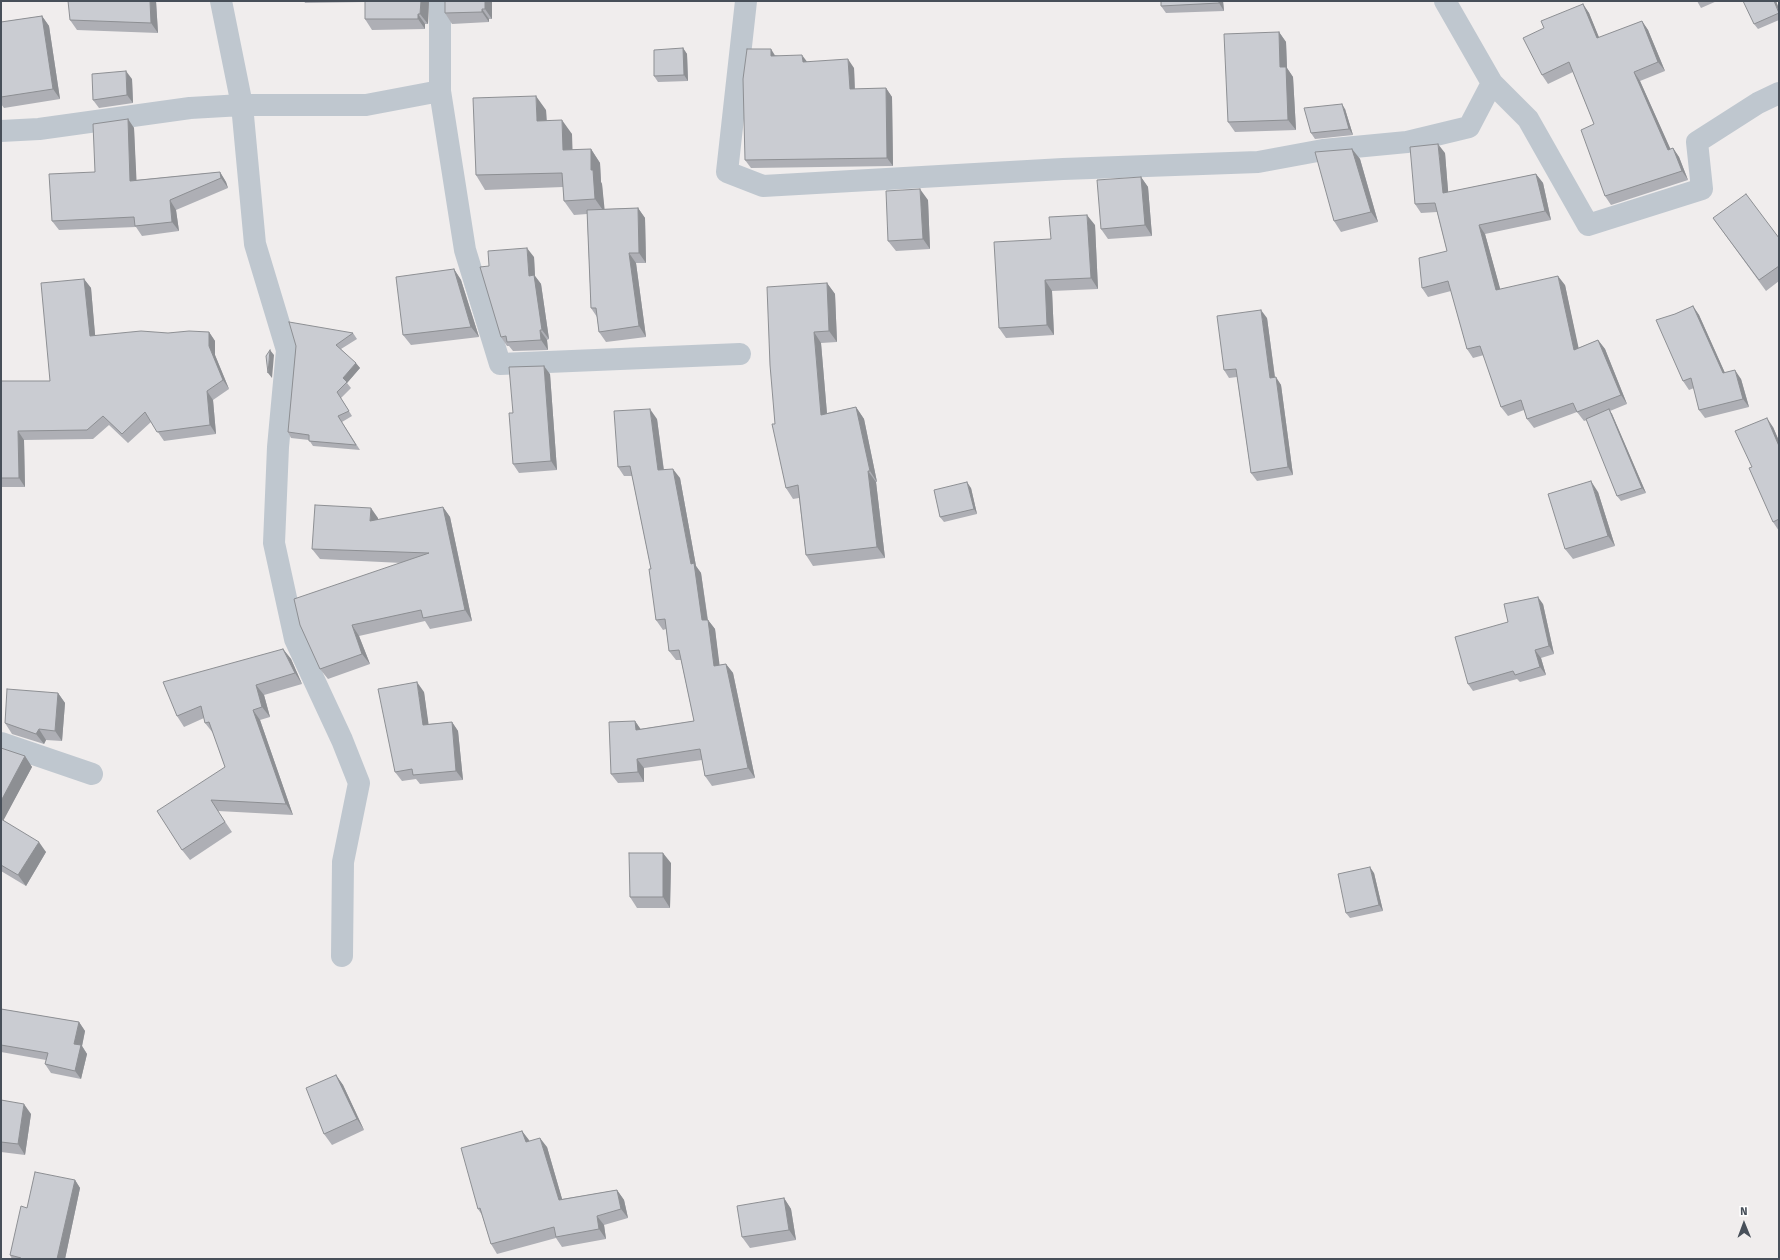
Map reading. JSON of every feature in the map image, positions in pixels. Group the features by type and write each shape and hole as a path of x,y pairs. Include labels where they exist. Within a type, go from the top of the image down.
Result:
{"street":[{"path":"221,1 242,104 255,244 287,350 278,447 274,543 295,639 342,740 359,783 343,862 342,956"},
{"path":"440,1 440,91 465,250 500,364 740,354"},
{"path":"746,1 727,172 763,186 1063,169 1258,162 1323,150 1407,142 1469,127 1492,83"},
{"path":"1444,1 1492,83 1528,119 1588,225 1702,189 1697,142 1758,103 1779,93"},
{"path":"1,131 39,129 190,108 242,104 366,105 440,91"},
{"path":"1,743 92,774"}],"building":[{"path":"68,1 150,1 151,23 70,20"},
{"path":"365,1 421,1 420,14 418,14 418,19 365,19"},
{"path":"445,1 485,1 485,9 482,9 482,12 445,13"},
{"path":"1161,1 1219,1 1219,3 1161,6"},
{"path":"1743,1 1774,1 1779,13 1754,24"},
{"path":"1583,4 1597,38 1642,21 1658,62 1634,72 1668,150 1673,148 1682,171 1605,196 1581,130 1594,124 1569,62 1542,75 1523,38 1544,28 1541,21"},
{"path":"42,16 53,89 1,97 1,22"},
{"path":"1279,32 1280,67 1286,67 1288,120 1228,122 1224,34"},
{"path":"683,48 684,75 654,76 654,50"},
{"path":"747,49 771,49 771,56 802,55 803,62 848,59 850,89 886,88 887,158 745,160 743,79"},
{"path":"126,71 127,95 93,100 92,74"},
{"path":"536,96 537,121 562,120 563,150 591,149 591,170 593,170 595,199 564,201 562,173 476,175 473,98"},
{"path":"1342,104 1349,129 1311,133 1304,108"},
{"path":"128,119 130,181 220,172 221,178 170,200 172,222 135,226 134,217 52,221 49,174 95,172 93,124"},
{"path":"1438,144 1443,193 1536,174 1545,211 1479,225 1496,290 1558,276 1574,350 1598,340 1621,395 1577,412 1573,403 1527,419 1521,400 1501,407 1480,346 1467,349 1448,281 1422,288 1419,258 1447,251 1435,203 1415,204 1410,147"},
{"path":"1352,149 1371,212 1334,221 1315,152"},
{"path":"1141,177 1145,225 1101,229 1097,180"},
{"path":"920,189 923,239 888,241 886,191"},
{"path":"1746,194 1779,238 1779,266 1759,280 1713,218"},
{"path":"638,208 639,253 629,253 639,326 599,332 596,308 591,308 587,210"},
{"path":"1087,215 1091,278 1045,280 1047,325 999,328 994,242 1051,239 1049,217"},
{"path":"527,248 529,276 534,275 542,330 540,330 541,340 507,342 506,336 501,337 480,267 489,266 488,251"},
{"path":"454,269 471,327 403,335 396,277"},
{"path":"84,279 90,336 141,331 168,333 189,331 209,332 209,346 223,380 207,391 210,425 157,432 145,412 122,434 103,416 87,430 18,431 19,478 1,478 1,381 50,381 41,283"},
{"path":"827,283 829,331 814,332 821,415 856,407 870,471 868,471 877,547 806,555 798,485 786,488 772,424 775,424 770,365 767,287"},
{"path":"1693,306 1723,373 1735,370 1743,399 1699,410 1691,378 1683,381 1656,320"},
{"path":"1261,310 1270,378 1276,377 1288,467 1251,473 1236,369 1224,370 1217,316"},
{"path":"289,322 353,333 336,345 356,363 343,378 347,382 337,392 349,411 338,416 356,445 309,441 309,435 288,432 296,346"},
{"path":"270,350 268,373 266,356"},
{"path":"544,366 551,461 513,464 509,413 513,413 509,367"},
{"path":"650,409 658,470 673,469 691,564 694,563 702,620 708,620 714,666 726,664 748,768 705,776 700,749 637,759 638,772 611,774 609,722 635,721 636,730 694,721 679,650 669,651 665,619 656,620 649,569 651,569 630,466 618,467 614,411"},
{"path":"1609,409 1642,488 1617,496 1586,419"},
{"path":"1767,418 1779,446 1779,519 1773,522 1749,468 1752,467 1735,431"},
{"path":"1591,481 1608,536 1565,549 1548,494"},
{"path":"967,482 974,509 940,517 934,490"},
{"path":"315,505 371,508 370,521 443,507 465,610 423,618 421,610 352,625 362,654 320,669 300,625 294,599 429,553 312,549"},
{"path":"1538,597 1549,646 1535,650 1540,667 1515,675 1513,671 1468,684 1455,637 1508,622 1504,604"},
{"path":"283,649 295,673 256,685 262,707 253,710 286,804 211,800 225,822 182,850 157,811 225,767 209,722 205,723 201,706 177,716 163,682"},
{"path":"417,682 423,725 452,722 456,771 413,775 412,769 395,772 378,689"},
{"path":"7,689 58,693 55,731 39,729 36,734 5,723"},
{"path":"1,748 25,756 1,801"},
{"path":"1,819 39,842 18,875 1,865"},
{"path":"629,853 663,853 663,897 630,897"},
{"path":"1370,867 1379,905 1346,913 1338,874"},
{"path":"1,1009 79,1022 74,1044 81,1045 75,1071 45,1064 48,1053 1,1045"},
{"path":"336,1075 357,1119 324,1134 306,1088"},
{"path":"1,1100 24,1104 18,1144 1,1142"},
{"path":"522,1131 526,1142 540,1138 559,1200 617,1190 621,1209 597,1216 599,1229 556,1237 554,1227 491,1244 480,1208 478,1209 461,1148"},
{"path":"35,1172 75,1180 57,1259 20,1259 21,1258 10,1255 21,1206 27,1208"},
{"path":"784,1198 789,1230 742,1237 737,1206"}]}
